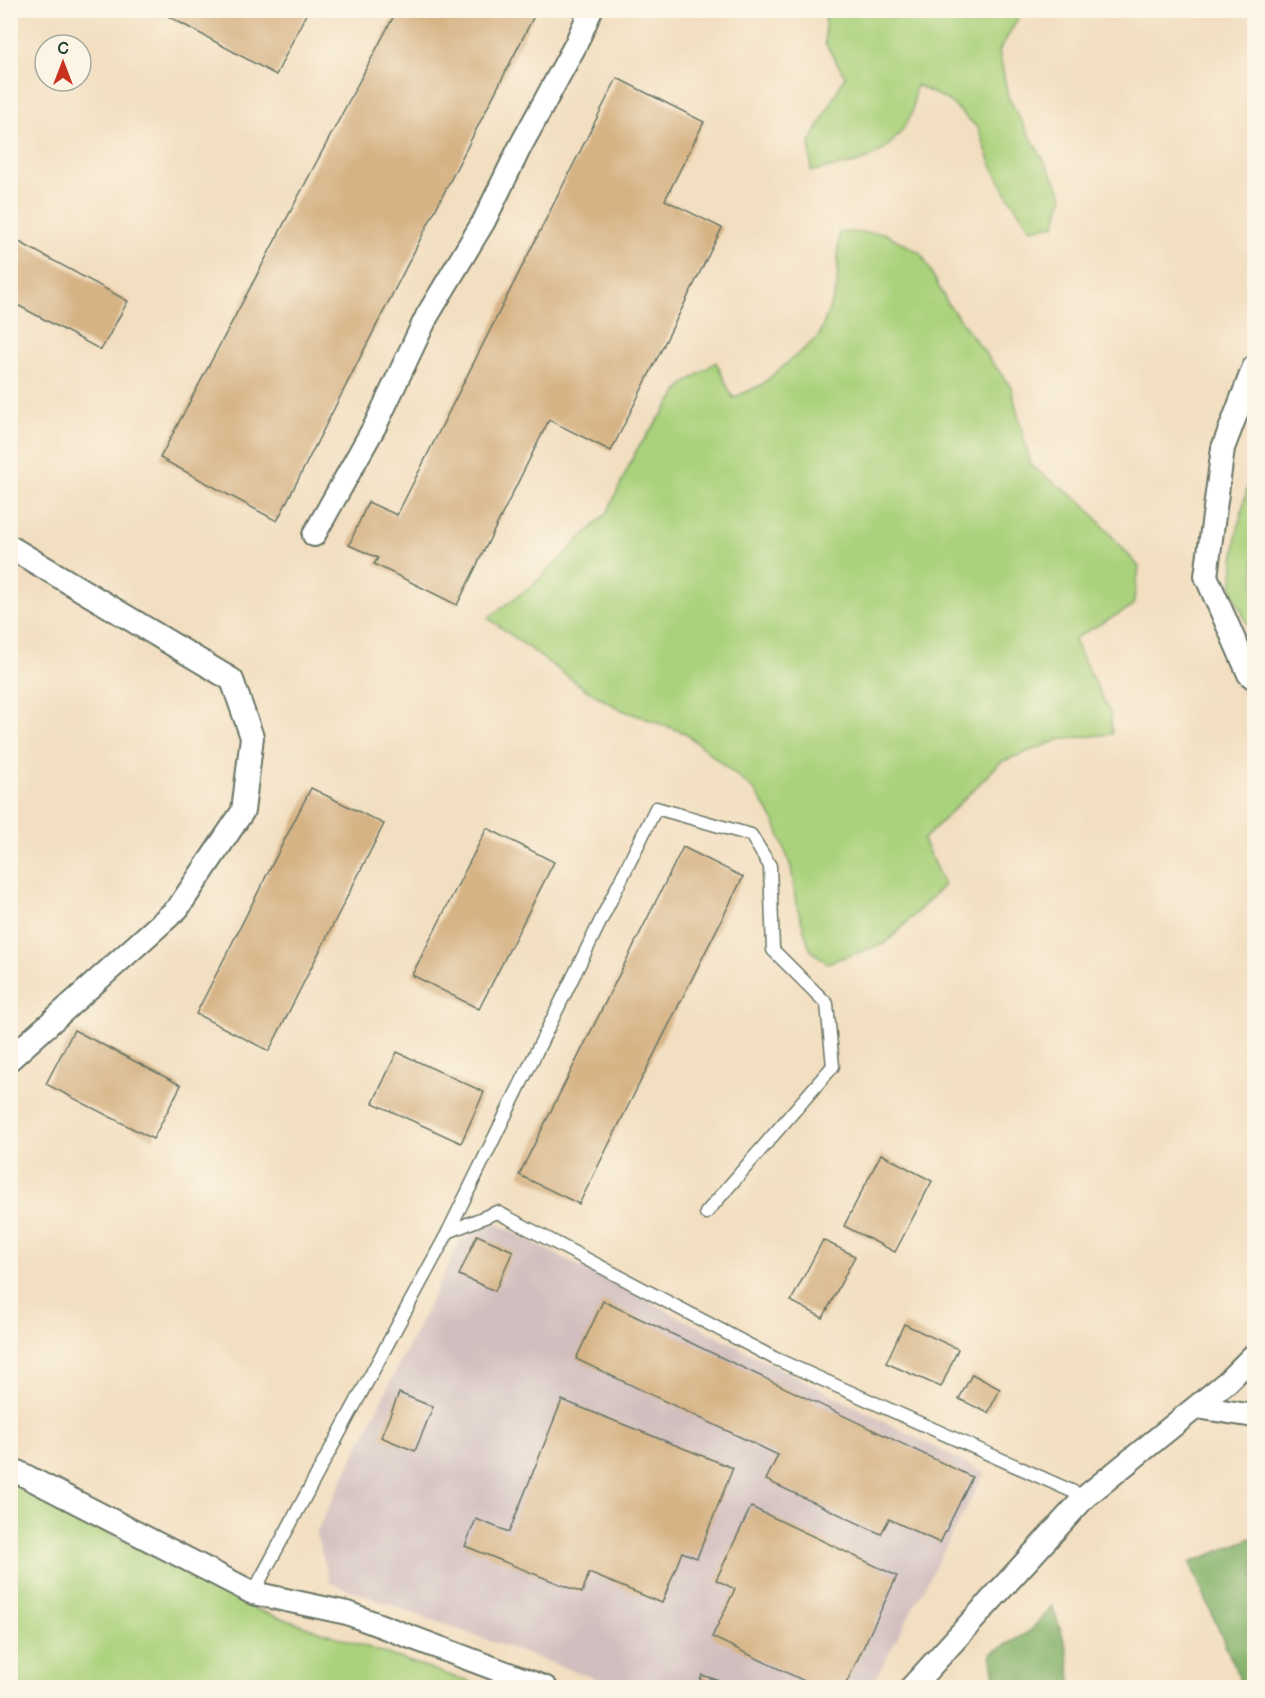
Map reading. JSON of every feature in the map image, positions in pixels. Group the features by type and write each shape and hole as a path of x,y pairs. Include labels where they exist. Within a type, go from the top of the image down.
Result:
{"street":[{"path":"314,535 376,424 428,316 484,221 591,10"},
{"path":"1254,367 1223,448 1206,576 1249,674 1254,678"},
{"path":"10,547 232,680 252,737 243,811 178,908 10,1059"},
{"path":"911,1688 1085,1497 1227,1382 1254,1355"},
{"path":"1197,1407 1254,1416"},
{"path":"10,1468 253,1593 347,1613 546,1688"}],"lane":[{"path":"253,1593 448,1232 656,808 752,835 770,866 773,950 827,1004 833,1066 706,1213"},
{"path":"448,1232 497,1212 774,1358 1085,1497"}],"shaded area":[{"path":"495,1223 985,1473 871,1687 618,1687 330,1583 316,1533 461,1239"}],"green space":[{"path":"825,11 1017,11 1019,17 999,51 1008,97 1063,195 1055,225 1031,229 1008,196 993,168 978,128 949,101 916,85 912,113 901,132 891,143 869,158 842,166 811,171 810,143 845,76 825,43"},
{"path":"839,232 884,233 921,253 948,304 1011,387 1031,466 1083,503 1139,567 1133,606 1073,639 1110,713 1112,734 1061,739 1001,762 923,840 944,885 886,943 827,963 810,949 796,903 791,867 774,820 755,791 685,733 622,710 585,689 488,618 534,584 607,513 636,451 683,385 716,362 733,398 761,385 819,336 837,288"},
{"path":"1254,458 1254,638 1232,591 1236,537"},
{"path":"11,1482 252,1608 484,1687 11,1687"},
{"path":"1254,1537 1254,1687 1238,1687 1239,1677 1190,1563"},
{"path":"1052,1606 1067,1649 1072,1687 997,1687 991,1654 1030,1631"}],"building":[{"path":"157,10 308,10 276,75"},
{"path":"397,10 537,10 277,521 160,458"},
{"path":"617,78 704,122 665,200 722,228 611,451 549,420 457,605 374,564 378,558 349,545 368,502 397,515"},
{"path":"10,237 128,301 101,350 10,301"},
{"path":"311,788 384,824 269,1051 196,1014"},
{"path":"487,828 554,862 479,1009 412,975"},
{"path":"683,847 743,877 579,1204 519,1175"},
{"path":"74,1030 181,1085 153,1139 46,1084"},
{"path":"397,1052 484,1092 461,1143 373,1103"},
{"path":"881,1154 932,1181 895,1252 844,1226"},
{"path":"477,1235 513,1251 495,1291 459,1275"},
{"path":"823,1240 855,1256 823,1318 791,1301"},
{"path":"603,1301 972,1477 940,1543 889,1519 881,1534 766,1480 778,1455 576,1359"},
{"path":"904,1324 958,1349 941,1387 886,1363"},
{"path":"972,1374 1000,1389 988,1413 959,1399"},
{"path":"399,1393 433,1407 415,1451 381,1437"},
{"path":"562,1400 733,1468 697,1558 682,1552 662,1603 589,1573 582,1593 465,1546 476,1519 509,1532"},
{"path":"751,1507 897,1576 844,1688 819,1688 712,1637 735,1589 716,1580"},
{"path":"702,1675 738,1687 738,1688 697,1688"}]}
